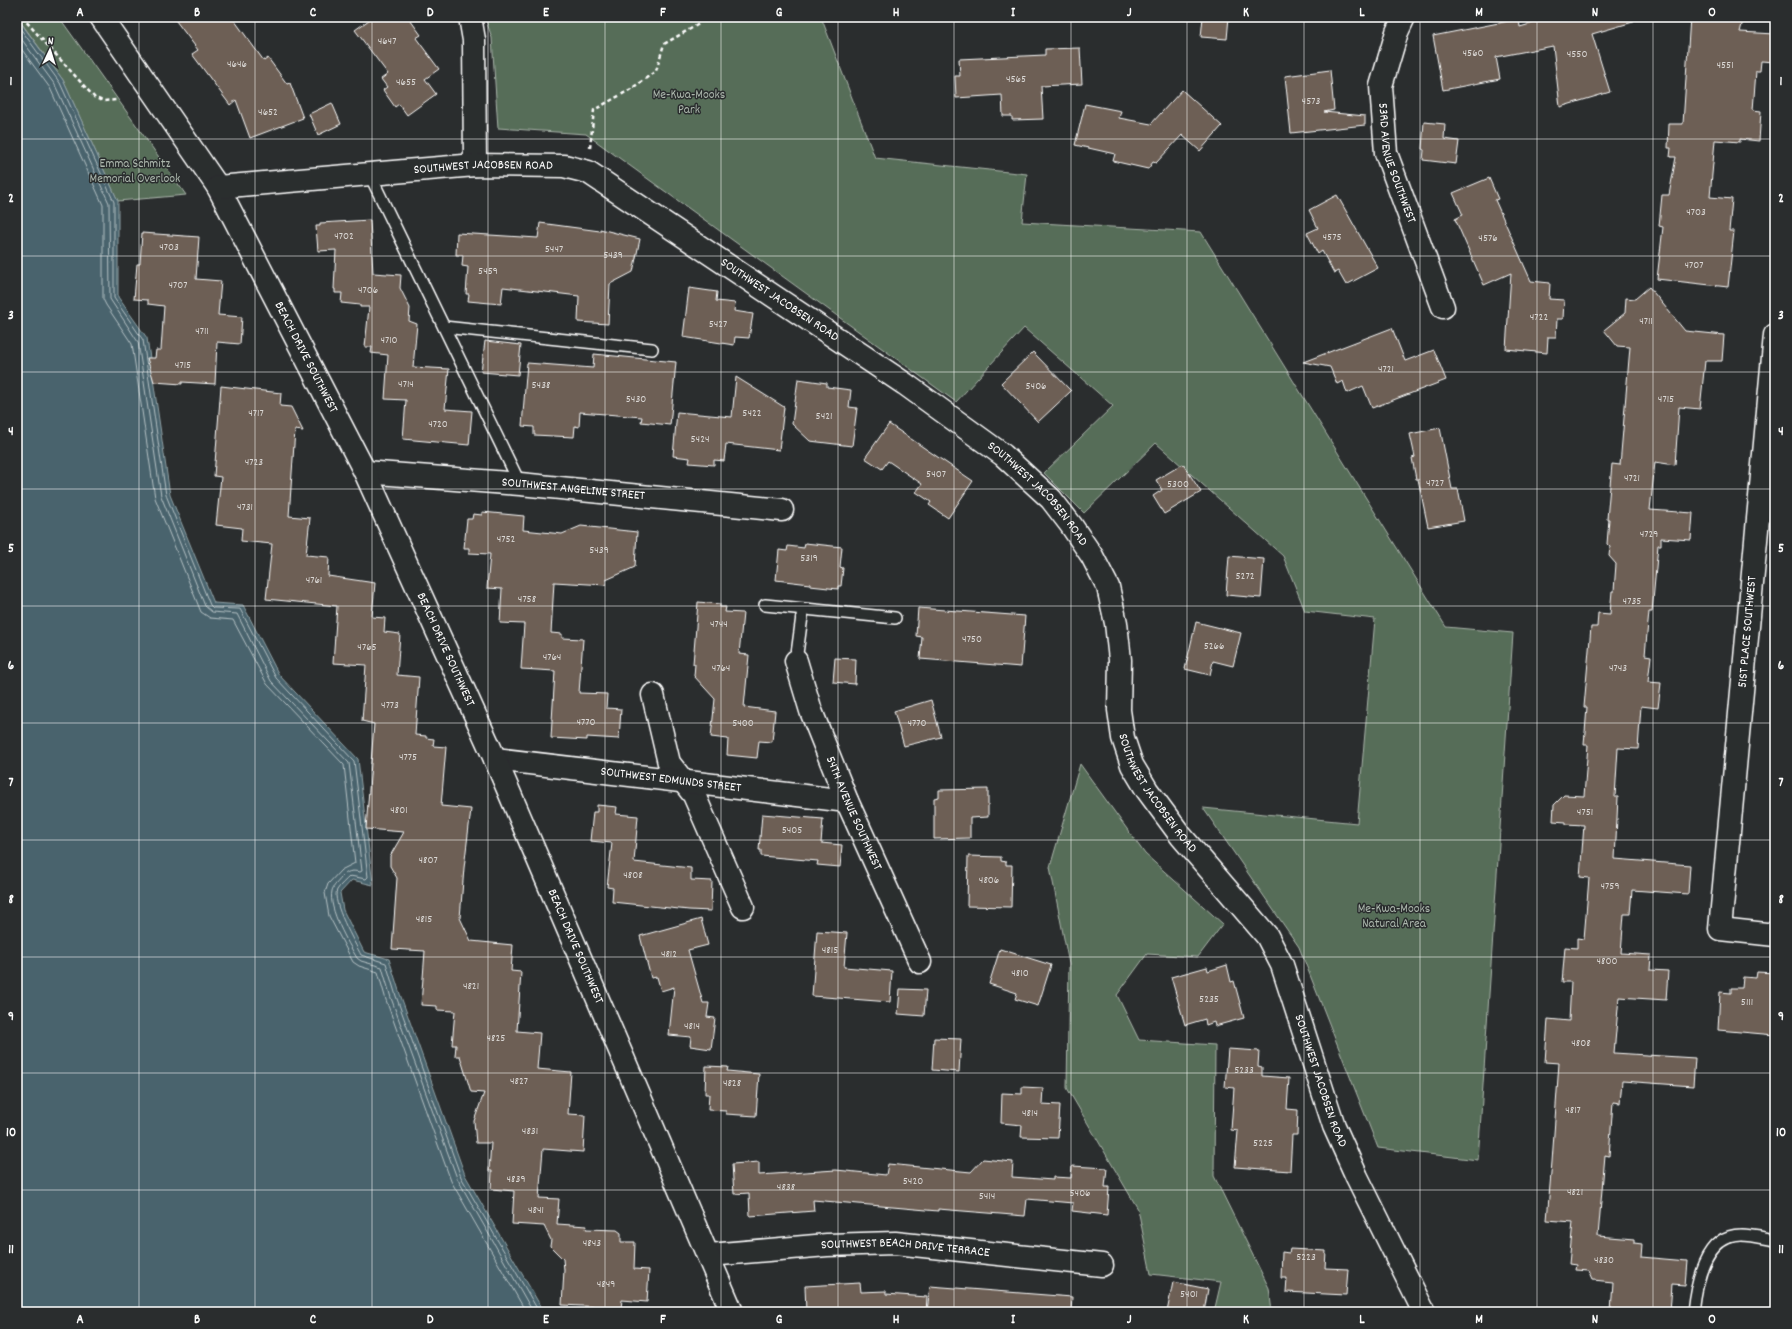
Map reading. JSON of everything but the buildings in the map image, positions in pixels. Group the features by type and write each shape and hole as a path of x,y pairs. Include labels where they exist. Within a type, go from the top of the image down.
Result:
{"street":[{"name":"BEACH DRIVE SOUTHWEST","path":"101,17 218,187 365,472 495,759 709,1255 732,1312"},
{"path":"470,17 474,40 476,165"},
{"name":"53RD AVENUE SOUTHWEST","path":"1404,17 1397,32 1381,86 1386,153 1443,307"},
{"name":"SOUTHWEST JACOBSEN ROAD","path":"218,187 476,165 557,166 588,172 905,384 1003,456 1051,499 1092,556 1108,587 1116,623 1120,660 1119,710 1123,738 1132,765 1147,790 1181,836 1228,889 1270,942 1282,965 1334,1126 1357,1177 1424,1312"},
{"name":"51ST PLACE SOUTHWEST","path":"1775,334 1720,929 1775,935"},
{"name":"SOUTHWEST ANGELINE STREET","path":"365,472 520,484 782,510"},
{"name":"54TH AVENUE SOUTHWEST","path":"796,661 811,711 847,801 920,962"},
{"path":"653,695 669,763 694,795 743,907"},
{"name":"SOUTHWEST EDMUNDS STREET","path":"495,759 683,780 847,801"},
{"name":"SOUTHWEST BEACH DRIVE TERRACE","path":"709,1255 827,1245 894,1243 1102,1264"}],"lane":[{"path":"370,175 520,484"},
{"path":"444,327 652,349"},
{"path":"765,606 895,618"},
{"path":"796,661 803,609"},
{"path":"1693,1312 1695,1294 1702,1269 1712,1249 1725,1238 1740,1235 1775,1240"}],"path":[{"path":"22,17 95,98 103,101 118,100"},
{"path":"588,172 594,110 631,89 656,71 664,44 699,24 696,17"}],"green space":[{"name":"Emma Schmitz Memorial Overlook","path":"17,17 59,17 186,195 118,201 63,80"},
{"name":"Me-Kwa-Mooks Natural Area","path":"485,17 821,17 875,158 1027,174 1022,222 1201,232 1446,627 1513,633 1478,1160 1378,1148 1299,947 1203,808 1357,823 1375,619 1305,611 1283,556 1156,443 1084,513 1044,473 1113,406 1024,328 956,402 586,134 498,128 492,38"},
{"path":"1080,764 1145,854 1223,924 1198,957 1147,954 1117,995 1139,1040 1215,1045 1214,1176 1269,1288 1272,1312 1214,1312 1221,1282 1151,1274 1138,1209 1067,1088 1069,964 1050,867"}],"water":[{"path":"17,18 63,80 118,201 118,297 147,338 170,495 214,603 243,605 279,675 358,759 373,885 352,880 340,893 343,910 364,952 389,959 400,994 465,1175 544,1312 17,1312"}],"park label":[{"name":"Me-Kwa-Mooks Park","path":"689,102"}]}
